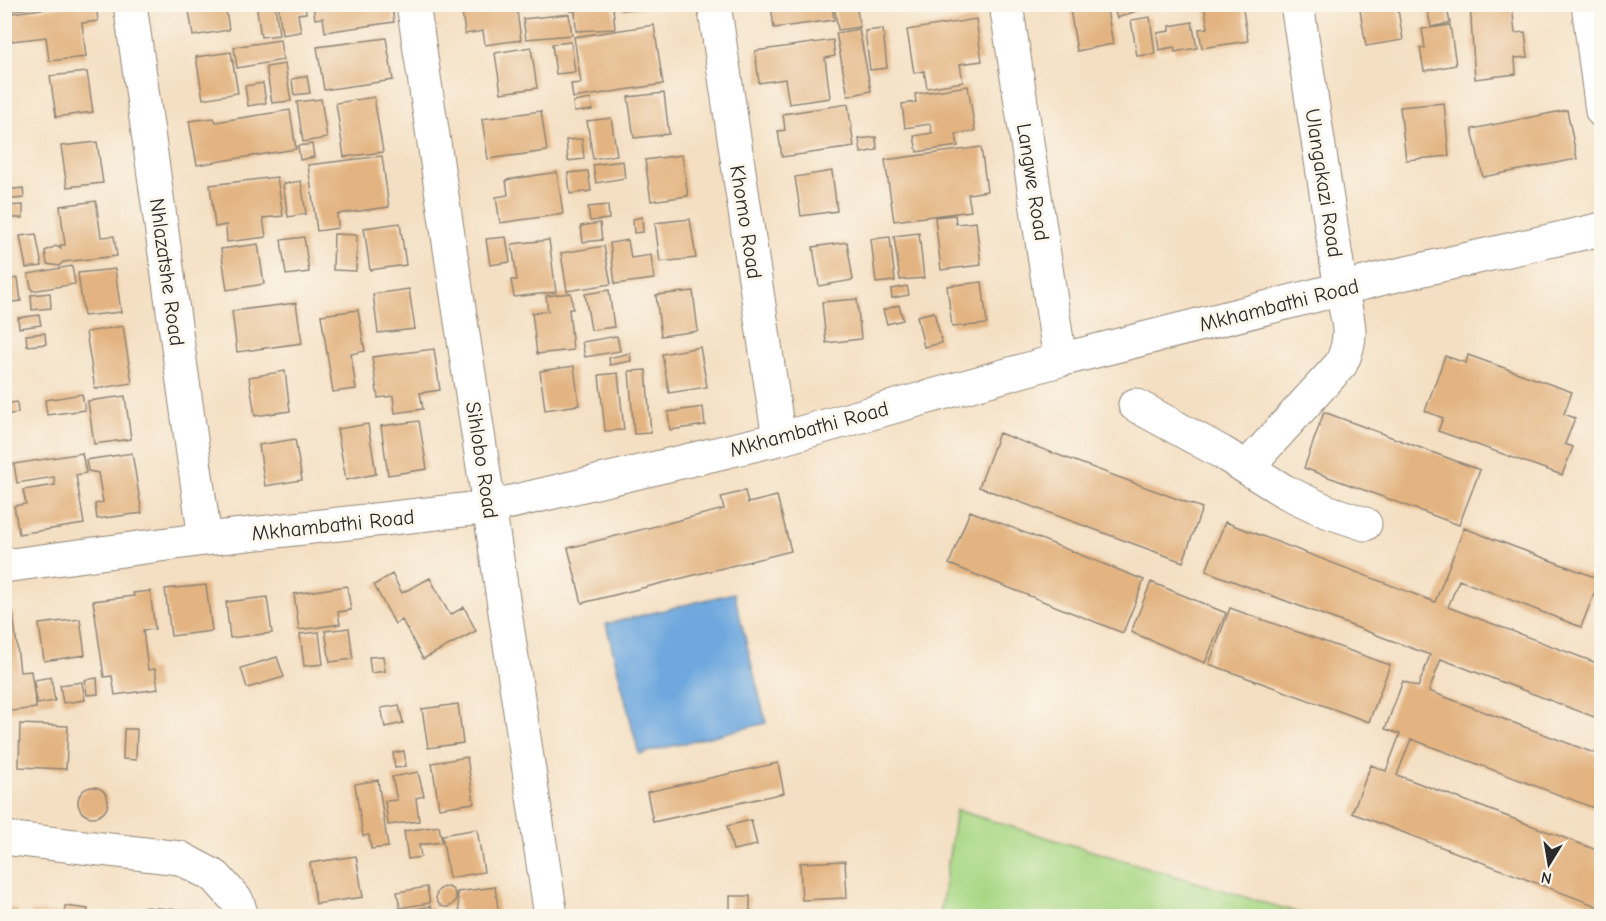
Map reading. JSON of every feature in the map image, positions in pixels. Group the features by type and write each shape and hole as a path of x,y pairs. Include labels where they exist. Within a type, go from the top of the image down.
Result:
{"street":[{"name":"Nhlazatshe Road","path":"130,4 205,539"},
{"name":"Sihlobo Road","path":"413,4 551,916"},
{"name":"Khomo Road","path":"714,4 779,439"},
{"name":"Langwe Road","path":"1006,4 1060,360"},
{"name":"Ulangakazi Road","path":"1247,467 1341,364 1349,346 1350,331 1341,290 1297,4"},
{"path":"1588,4 1602,111"},
{"name":"Mkhambathi Road","path":"4,567 205,539 489,507 779,439 1060,360 1341,290 1602,229"},
{"path":"1135,405 1303,501 1365,524"},
{"path":"4,838 180,858 216,877 237,901 242,916"}],"green space":[{"path":"956,810 1309,916 940,916"}],"water":[{"path":"734,593 766,723 639,754 606,624"}],"building":[{"path":"4,4 28,4 29,8 4,11"},
{"path":"96,4 98,21 82,23 86,57 49,61 46,37 4,42 4,14"},
{"path":"188,4 225,4 229,30 193,36"},
{"path":"256,4 275,4 279,35 261,37"},
{"path":"278,4 305,4 306,13 298,14 301,32 282,35"},
{"path":"313,4 378,4 378,9 392,7 394,22 325,32 323,18 315,19"},
{"path":"461,4 516,4 521,40 485,45 483,31 465,34"},
{"path":"570,4 613,7 615,29 576,31 575,11 570,11"},
{"path":"622,4 659,4 659,6 622,10"},
{"path":"771,4 832,4 834,20 774,28"},
{"path":"834,4 856,4 860,27 838,30"},
{"path":"906,4 935,4 935,6 907,10"},
{"path":"1106,4 1113,44 1077,51 1070,9"},
{"path":"1112,4 1134,4 1136,11 1117,18"},
{"path":"1204,4 1242,4 1248,41 1202,48 1199,29 1208,28"},
{"path":"1359,4 1397,4 1403,40 1366,46"},
{"path":"1426,4 1446,4 1450,23 1431,27"},
{"path":"1470,5 1512,5 1515,33 1525,32 1528,57 1515,58 1516,74 1475,79"},
{"path":"569,14 572,35 526,39 523,19"},
{"path":"1150,17 1155,54 1137,56 1131,20"},
{"path":"976,19 982,61 960,64 963,82 927,88 924,71 914,73 907,30"},
{"path":"1192,22 1197,48 1175,52 1174,47 1159,50 1157,33 1170,31 1170,26"},
{"path":"654,25 663,84 573,98 571,84 581,83 574,37"},
{"path":"1450,25 1456,65 1424,71 1420,48 1425,48 1422,29"},
{"path":"859,29 871,91 848,96 836,33"},
{"path":"883,29 887,68 870,70 865,31"},
{"path":"386,38 393,80 324,90 317,47"},
{"path":"280,40 283,60 237,68 234,47"},
{"path":"833,40 835,56 825,58 830,98 789,104 785,79 759,83 755,51"},
{"path":"571,42 575,72 556,74 552,44"},
{"path":"531,47 537,88 501,93 495,53"},
{"path":"231,52 238,93 203,99 196,57"},
{"path":"285,64 291,101 272,103 266,67"},
{"path":"87,72 93,112 56,117 50,76"},
{"path":"307,76 310,93 294,95 292,79"},
{"path":"263,83 266,103 248,106 245,86"},
{"path":"968,86 975,131 956,134 958,146 917,152 914,136 932,133 930,124 905,128 902,104 916,102 915,94"},
{"path":"664,93 669,134 634,138 628,97"},
{"path":"374,97 383,152 344,157 336,103"},
{"path":"321,99 327,138 303,142 297,102"},
{"path":"591,99 592,110 574,112 573,102"},
{"path":"1444,103 1449,156 1406,160 1400,107"},
{"path":"848,104 854,147 782,157 778,131 785,130 783,114"},
{"path":"290,110 296,149 197,165 189,121 214,118 216,122"},
{"path":"1567,110 1577,159 1483,177 1472,129"},
{"path":"541,111 547,151 488,159 482,119"},
{"path":"611,118 617,155 593,159 587,121"},
{"path":"876,137 877,150 861,153 859,139"},
{"path":"582,139 584,159 568,161 566,140"},
{"path":"97,142 103,183 67,187 61,146"},
{"path":"312,144 314,157 300,160 298,146"},
{"path":"981,147 987,191 968,194 971,211 894,221 885,160"},
{"path":"682,155 688,196 651,201 645,160"},
{"path":"382,156 389,207 337,214 338,228 317,231 308,165"},
{"path":"623,161 625,178 596,183 593,165"},
{"path":"588,171 591,191 570,194 568,173"},
{"path":"832,171 837,211 801,216 795,177"},
{"path":"557,172 563,214 500,223 496,197 508,195 506,180"},
{"path":"277,177 283,216 263,218 266,237 227,242 226,225 215,227 210,185"},
{"path":"301,181 306,214 288,217 283,184"},
{"path":"23,188 24,198 4,200 4,190"},
{"path":"96,201 101,237 114,236 117,256 63,262 59,266 47,264 45,251 56,246 61,249 60,245 65,245 60,206"},
{"path":"23,205 23,218 6,218 5,206"},
{"path":"608,205 609,219 590,221 588,207"},
{"path":"955,215 956,224 976,222 981,265 941,270 935,217"},
{"path":"642,217 643,232 634,233 633,219"},
{"path":"690,219 696,258 660,262 655,223"},
{"path":"400,223 406,265 370,270 364,228"},
{"path":"600,223 602,240 583,242 581,226"},
{"path":"919,233 924,278 900,280 894,236"},
{"path":"36,234 42,266 26,268 20,236"},
{"path":"334,234 357,235 356,271 333,270"},
{"path":"304,237 309,272 286,275 281,240"},
{"path":"506,237 510,262 490,265 486,239"},
{"path":"890,237 895,281 876,283 871,239"},
{"path":"549,240 556,292 514,297 511,280 517,280 512,244"},
{"path":"628,240 631,258 651,255 654,279 615,284 610,243"},
{"path":"847,242 853,280 819,286 813,247"},
{"path":"258,244 264,284 227,290 221,249"},
{"path":"604,246 611,284 567,291 561,253"},
{"path":"72,266 75,284 32,291 28,274"},
{"path":"115,269 121,312 84,316 78,273"},
{"path":"18,278 21,301 4,303 4,280"},
{"path":"982,282 987,324 952,327 947,286"},
{"path":"907,286 909,295 892,298 891,289"},
{"path":"409,289 415,329 378,333 373,294"},
{"path":"609,290 614,327 591,330 585,294"},
{"path":"693,291 698,331 661,336 656,295"},
{"path":"50,293 51,308 32,310 31,295"},
{"path":"571,293 573,309 569,309 573,350 537,354 532,313 548,311 546,296"},
{"path":"857,299 861,339 826,343 822,302"},
{"path":"296,303 302,343 237,352 232,311"},
{"path":"899,305 903,320 887,324 883,310"},
{"path":"358,310 365,351 351,354 356,389 333,392 321,315"},
{"path":"934,312 942,343 924,347 917,316"},
{"path":"39,315 41,325 19,328 18,318"},
{"path":"123,326 132,383 95,389 86,332"},
{"path":"45,333 46,344 27,346 26,335"},
{"path":"617,336 620,351 585,357 582,342"},
{"path":"700,347 707,387 669,393 662,354"},
{"path":"434,349 440,390 420,393 423,409 395,413 393,396 378,398 372,357"},
{"path":"630,353 631,361 610,365 609,358"},
{"path":"1468,355 1572,392 1564,414 1575,418 1565,444 1573,447 1562,475 1438,431 1443,418 1425,411 1445,356 1466,363"},
{"path":"574,366 579,405 545,410 540,371"},
{"path":"646,370 651,433 634,434 629,371"},
{"path":"285,371 290,411 255,416 249,377"},
{"path":"618,373 624,430 605,431 599,375"},
{"path":"82,394 85,410 47,415 45,400"},
{"path":"125,396 131,439 94,444 88,401"},
{"path":"17,402 18,413 4,415 4,404"},
{"path":"703,407 705,425 670,430 668,412"},
{"path":"1324,412 1480,470 1459,525 1304,468"},
{"path":"419,421 427,469 388,475 381,426"},
{"path":"368,424 376,474 346,480 337,429"},
{"path":"999,433 1202,508 1183,562 979,487"},
{"path":"295,439 302,480 265,486 259,445"},
{"path":"82,453 86,473 76,475 84,524 19,534 14,506 26,504 23,490 55,485 54,477 17,483 14,464"},
{"path":"132,453 142,513 97,519 95,504 103,502 98,473 88,471 86,460"},
{"path":"745,491 748,503 777,496 791,551 582,603 568,548 724,509 721,497"},
{"path":"970,511 1144,580 1123,633 949,564"},
{"path":"1225,522 1435,602 1464,528 1600,579 1581,627 1459,580 1448,607 1602,665 1602,720 1441,659 1429,691 1602,756 1602,811 1411,739 1397,775 1602,852 1602,908 1352,813 1371,765 1386,771 1400,734 1385,729 1403,681 1418,687 1430,655 1206,571"},
{"path":"392,574 402,593 430,578 450,615 464,607 476,631 423,659 402,620 395,624 374,585"},
{"path":"1151,582 1226,613 1205,663 1131,632"},
{"path":"206,585 212,631 171,636 165,589"},
{"path":"347,586 351,610 338,612 340,624 299,630 294,594"},
{"path":"150,591 155,629 143,630 148,670 155,669 158,689 115,695 112,676 104,677 93,601 134,596 133,593"},
{"path":"267,597 272,633 230,638 226,602"},
{"path":"1230,608 1390,665 1369,722 1209,664"},
{"path":"13,612 20,672 31,671 36,708 4,712 4,613"},
{"path":"80,619 85,655 44,661 39,624"},
{"path":"349,628 353,659 330,662 325,631"},
{"path":"319,632 323,664 304,666 300,634"},
{"path":"383,656 385,671 371,673 369,657"},
{"path":"277,657 284,677 247,688 241,668"},
{"path":"51,677 55,701 37,704 34,680"},
{"path":"97,678 98,694 87,695 85,680"},
{"path":"82,682 85,700 63,703 60,685"},
{"path":"458,704 463,743 428,748 422,709"},
{"path":"399,705 403,723 385,727 381,708"},
{"path":"20,724 68,726 66,769 19,767"},
{"path":"124,729 137,729 136,760 123,759"},
{"path":"404,751 406,766 395,768 393,753"},
{"path":"467,757 474,803 439,808 432,763"},
{"path":"778,763 784,793 653,822 647,792"},
{"path":"418,772 424,796 416,798 419,821 388,825 385,801 397,800 392,777"},
{"path":"378,780 388,847 371,849 369,835 363,836 355,784"},
{"path":"93,787 104,791 108,802 104,813 93,817 82,813 78,802 82,791"},
{"path":"751,820 757,845 733,850 727,826"},
{"path":"439,826 442,842 419,845 421,857 408,859 404,831"},
{"path":"477,829 484,872 449,878 442,835"},
{"path":"356,856 363,897 316,904 310,863"},
{"path":"845,861 847,898 802,900 800,863"},
{"path":"427,887 430,903 400,908 397,892"},
{"path":"446,887 453,890 456,897 453,904 446,907 439,904 436,897 439,890"},
{"path":"495,887 499,916 460,916 457,892"},
{"path":"730,896 750,896 750,916 730,916"},
{"path":"65,906 88,909 87,916 30,916 31,911 64,913"},
{"path":"431,906 433,916 407,916 406,911"},
{"path":"4,907 18,909 17,916 4,916"},
{"path":"143,907 194,911 193,916 142,916"}]}
